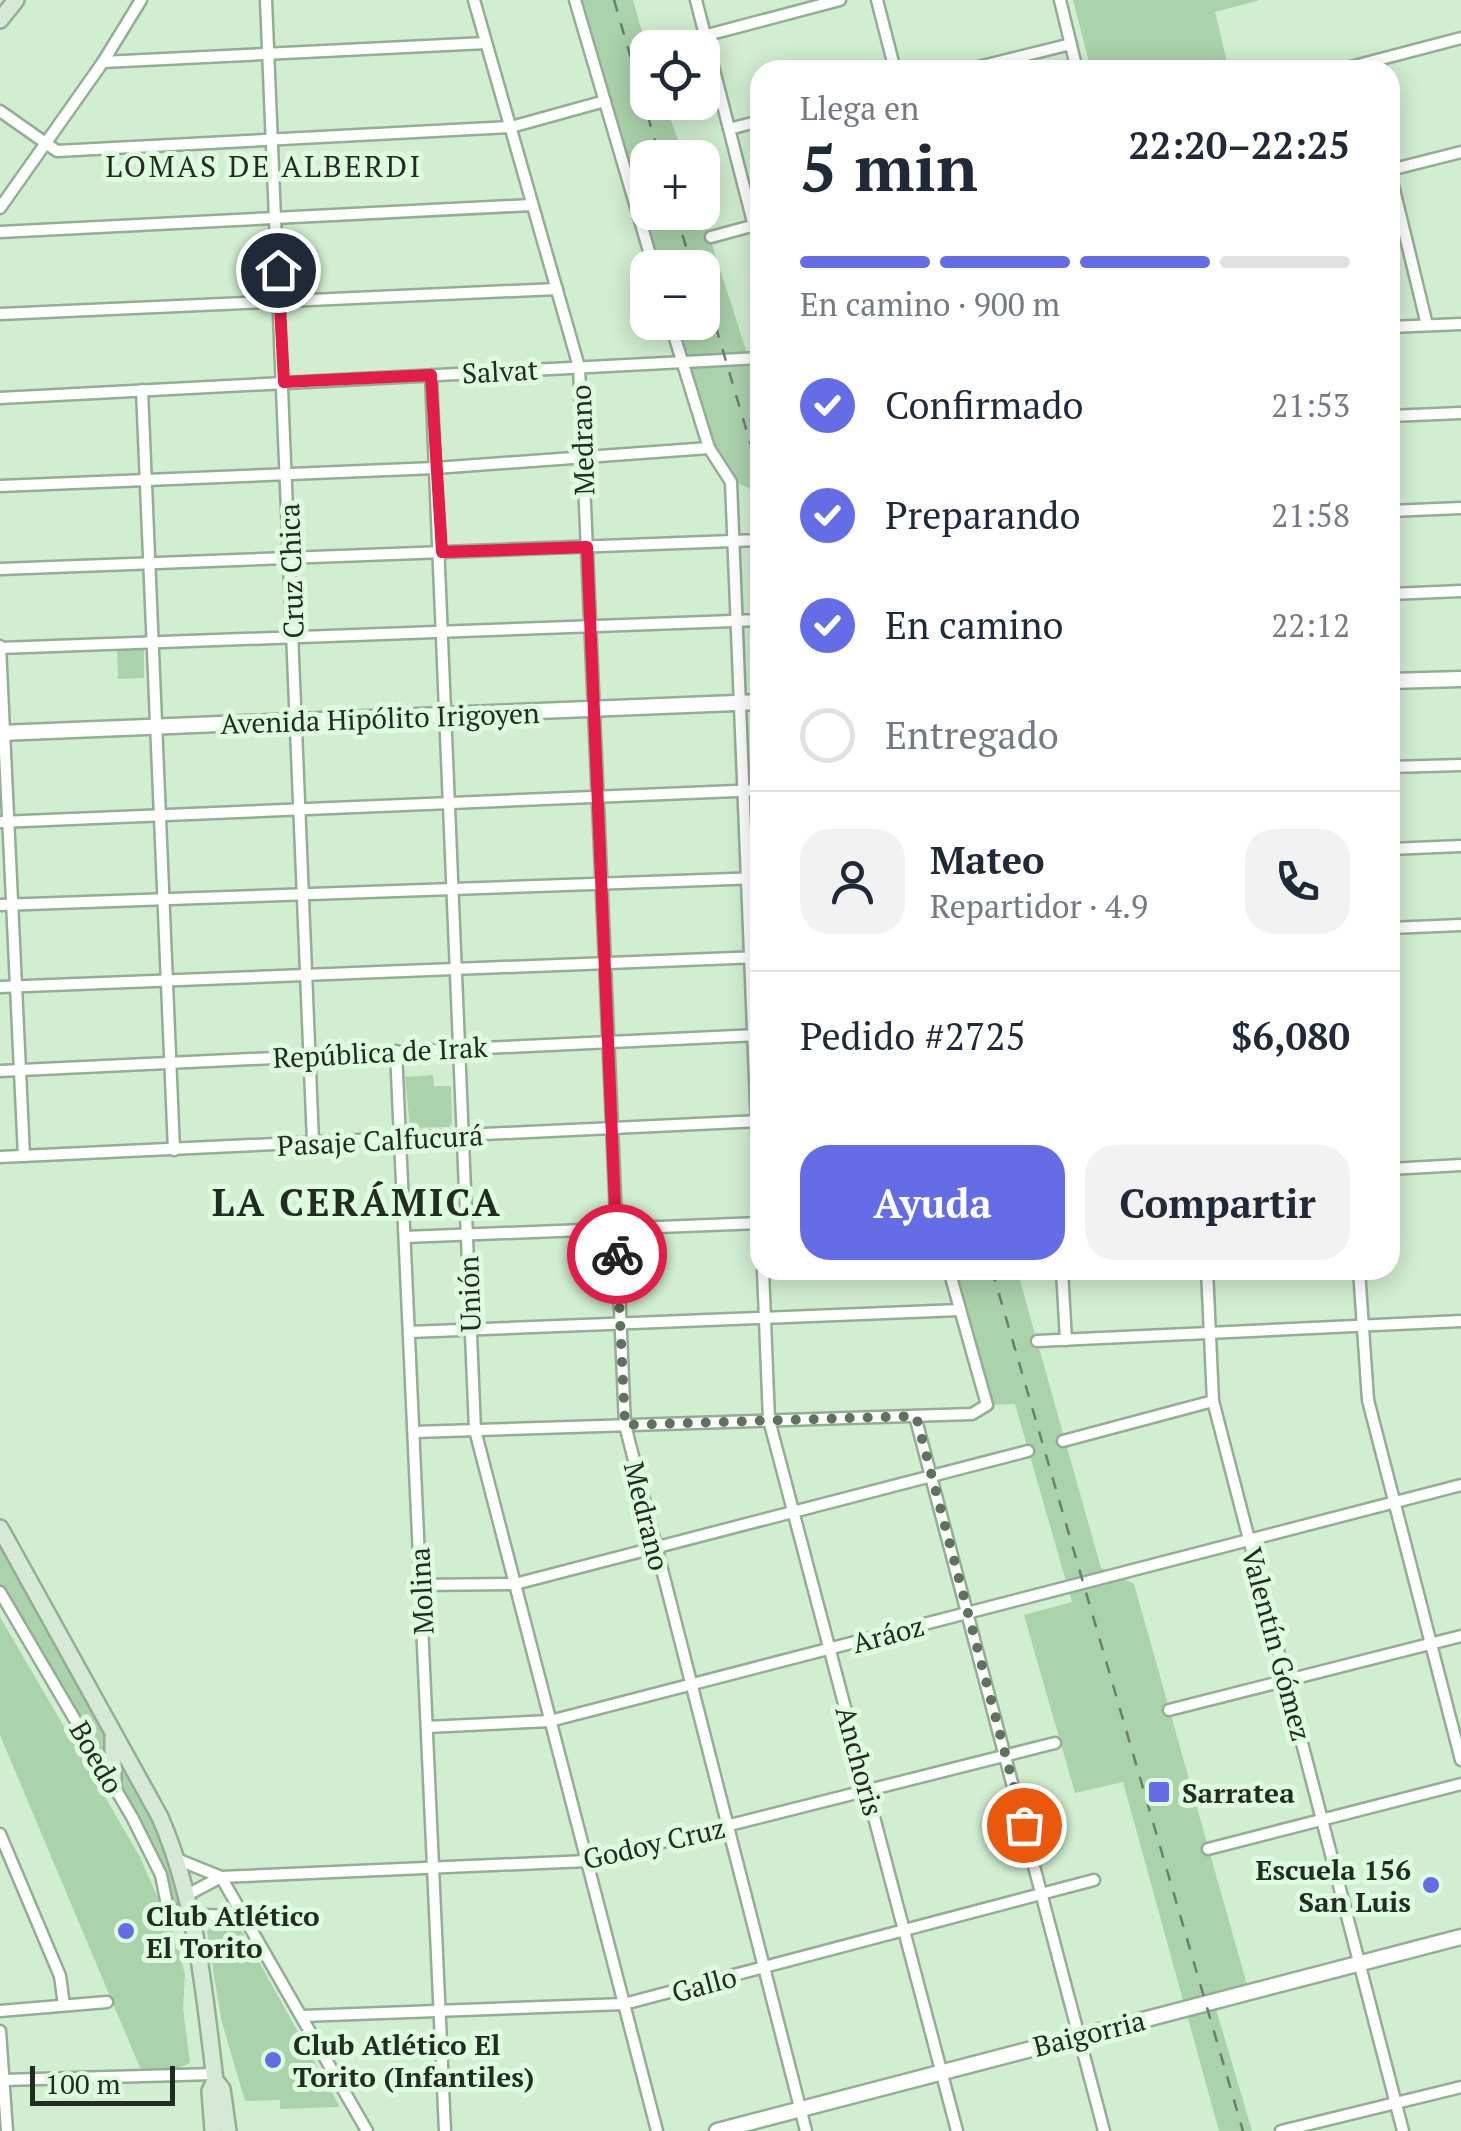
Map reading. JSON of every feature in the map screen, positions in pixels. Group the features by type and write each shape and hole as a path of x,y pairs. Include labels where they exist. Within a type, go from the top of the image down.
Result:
{"main road":[{"path":"0,20 16,0"},
{"path":"0,1528 179,1860 192,1914 214,2077 210,2091 213,2131"},
{"path":"111,1728 113,1785"},
{"path":"214,2077 222,2089 228,2131"}],"street":[{"path":"0,208 42,143 103,62 141,0"},
{"name":"Cruz Chica","path":"266,0 313,1142"},
{"name":"Medrano","path":"474,0 579,368 625,1425 806,2131"},
{"path":"575,0 649,250"},
{"path":"696,0 704,30"},
{"path":"720,30 840,0"},
{"path":"877,0 892,60"},
{"path":"1060,0 1075,60"},
{"path":"1387,60 1461,38"},
{"path":"103,62 486,43"},
{"path":"1006,60 1071,44"},
{"path":"720,93 750,201"},
{"path":"0,111 57,151 511,127 604,101"},
{"path":"729,129 750,124"},
{"path":"1400,169 1461,152"},
{"path":"0,232 532,205"},
{"path":"1400,212 1428,325"},
{"path":"711,237 750,227"},
{"path":"0,314 557,289"},
{"path":"1400,326 1461,324"},
{"path":"675,340 709,448 731,482 750,908"},
{"name":"Salvat","path":"0,398 750,359"},
{"name":"Unión","path":"431,375 442,552 475,1430 657,2131"},
{"path":"142,390 174,1150"},
{"path":"1400,416 1461,413"},
{"path":"0,486 435,468 709,448"},
{"path":"1400,511 1461,508"},
{"path":"0,570 750,540"},
{"path":"1400,594 1461,591"},
{"path":"24,1156 16,986 6,905 0,647 750,620"},
{"path":"1400,681 1461,679"},
{"name":"Avenida Hipólito Irigoyen","path":"2,733 750,702"},
{"path":"1400,767 1461,765"},
{"path":"4,822 750,791"},
{"path":"1400,849 1461,846"},
{"path":"6,905 747,878"},
{"path":"1400,928 1461,925"},
{"path":"0,987 750,957"},
{"name":"República de Irak","path":"0,1071 750,1035"},
{"name":"Molina","path":"396,1050 444,2131"},
{"name":"Pasaje Calfucurá","path":"0,1157 750,1121"},
{"path":"1400,1168 1461,1165"},
{"path":"405,1237 750,1223"},
{"name":"Anchoris","path":"762,1280 769,1420 957,2131"},
{"path":"414,1432 972,1414 987,1405 952,1280"},
{"path":"1063,1280 1066,1340"},
{"name":"Valentín Gómez","path":"1207,1280 1213,1401 1404,2131"},
{"path":"1360,1280 1368,1400 1461,1760"},
{"path":"409,1332 960,1310"},
{"path":"1037,1341 1461,1321"},
{"path":"1063,1442 1213,1401"},
{"path":"916,1416 1104,2131"},
{"path":"420,1585 515,1584 1028,1451"},
{"name":"Aráoz","path":"427,1728 550,1721 1461,1484"},
{"name":"Boedo","path":"0,1592 113,1785 161,1876 167,1905 192,1914"},
{"path":"1170,1710 1461,1636"},
{"name":"Godoy Cruz","path":"188,1895 221,1877 587,1861 1055,1743"},
{"path":"1208,1848 1461,1784"},
{"path":"0,1834 60,1976 64,2004"},
{"path":"179,1860 221,1877 367,2131"},
{"name":"Gallo","path":"302,2016 624,2004 1094,1880"},
{"path":"192,1914 236,1916 245,1921"},
{"name":"Baigorria","path":"717,2131 1461,1938"},
{"path":"0,2011 107,2002"},
{"path":"0,2031 7,2131"},
{"path":"3,2080 214,2077"},
{"path":"1281,2131 1461,2086"}],"green space":[{"path":"575,0 633,0 642,30 630,30 630,120 671,120 678,140 630,140 630,186"},
{"path":"1073,0 1260,0 1215,12 1227,60 1088,60"},
{"path":"643,230 707,230 714,250 649,250"},
{"path":"720,269 750,363 750,493 718,461 688,390 675,340 720,340"},
{"path":"117,650 144,650 144,678 118,679"},
{"path":"433,1075 434,1086 451,1086 452,1123 449,1127 410,1128 405,1077"},
{"path":"952,1280 1020,1280 1101,1568 1134,1584 1249,1992 1214,2002 1252,2131 1219,2131 1123,1782 1075,1793 1024,1615 1072,1602 1015,1404 987,1405"},
{"path":"0,1528 160,1817 191,1914 174,1911 161,1875 0,1592"},
{"path":"0,1617 140,1857 177,1942 185,1975 183,2008 190,2063 178,2068 141,2070 0,1735"},
{"name":"Club Atlético El Torito (Infantiles)","path":"227,1921 240,1928 340,2107 280,2109 280,2100 245,2101 221,2019 207,1932 213,1923"}],"railway":[{"path":"614,0 655,140"},
{"path":"681,230 687,250"},
{"path":"720,340 750,442"},
{"path":"995,1280 1243,2131"}],"way so far":[{"path":"617,1254 625,1425 916,1416 1024,1825"}],"place":[{"name":"Sarratea","path":"1159,1792"},
{"name":"Escuela 156 San Luis","path":"1431,1885"},
{"name":"Club Atlético El Torito","path":"126,1931"},
{"name":"Club Atlético El Torito (Infantiles)","path":"273,2060"}],"district":[{"name":"LOMAS DE ALBERDI","path":"264,166"},
{"name":"LA CERÁMICA","path":"357,1202"}],"route":[{"path":"278,270 284,382 431,375 442,552 587,547 617,1254"}]}
